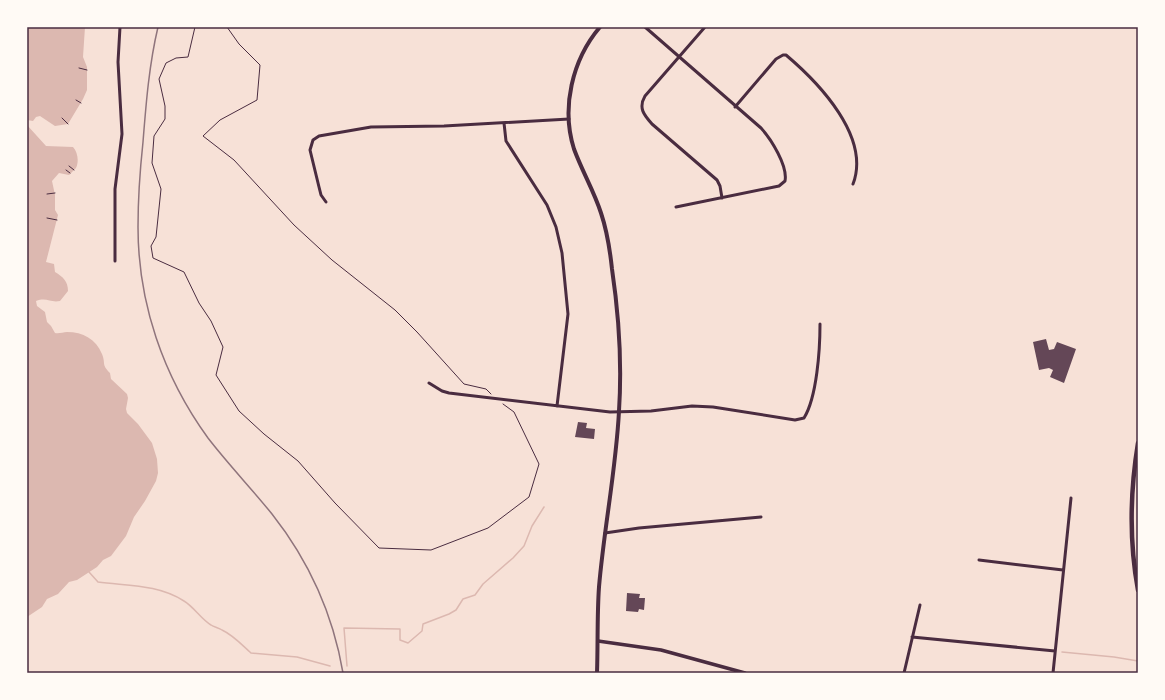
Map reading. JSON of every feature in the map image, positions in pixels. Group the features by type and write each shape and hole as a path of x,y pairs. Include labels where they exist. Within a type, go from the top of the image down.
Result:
{"main road":[{"path":"597,673 599,588 619,412 620,369 618,323 610,252 601,214 574,147 569,119 570,96 575,73 584,50 600,27"},
{"path":"1138,443 1133,478 1131,508 1132,534 1138,590"}],"street":[{"path":"115,261 115,189 122,134 118,62 120,27"},
{"path":"645,27 766,134 775,148 786,174 783,184 779,186 676,207"},
{"path":"705,27 645,96 642,102 642,111 644,116 652,124 717,180 720,186 722,198"},
{"path":"736,107 776,59 786,55 814,81 829,97 838,110 852,140 857,159 856,175 853,184"},
{"path":"326,202 321,195 310,150 313,140 319,136 371,127 444,126 569,119"},
{"path":"504,123 506,141 547,205 556,227 562,253 568,314 557,406"},
{"path":"429,383 442,391 449,393 557,406 619,412 712,407 795,420 804,418 808,411 818,360 820,324"},
{"path":"1053,673 1071,498"},
{"path":"605,533 761,517"},
{"path":"979,560 1064,570"},
{"path":"904,673 920,605"},
{"path":"912,637 1055,651"},
{"path":"598,641 660,650 745,673"}],"path":[{"path":"195,27 188,57 176,58 166,64 159,79 165,106 165,119 154,136 152,163 161,189 156,237 151,246 153,258 184,272 199,303 211,321 223,347 216,375 239,411 264,434 298,461 335,503 379,548 431,550 488,528 529,497 539,464 514,412 503,403"},
{"path":"227,27 239,44 260,65 257,100 220,120 203,136 234,160 294,225 332,260 395,310 464,384 486,389 491,394"},
{"path":"79,68 87,70"},
{"path":"76,100 81,103"},
{"path":"62,118 68,124"},
{"path":"69,166 74,170"},
{"path":"66,170 70,173"},
{"path":"47,194 55,193"},
{"path":"47,218 57,220"}],"shaded area":[{"path":"27,27 85,27 83,57 87,67 87,90 68,124 55,126 40,116 36,117 33,121 27,120"},
{"path":"27,125 46,146 73,147 77,154 78,160 76,168 69,175 59,173 52,181 55,195 55,210 58,215 46,262 54,264 55,272 64,280 68,291 60,301 40,300 36,301 37,306 45,312 47,322 55,333 78,333 93,340 96,344 102,354 105,366 110,373 111,379 127,394 127,413 138,424 152,443 157,459 158,473 156,481 134,517 126,536 111,556 103,560 97,567 77,580 69,582 58,594 47,599 42,607 27,617"}],"building":[{"path":"1046,339 1049,350 1054,349 1057,342 1076,349 1064,383 1050,377 1053,370 1049,368 1039,370 1033,342"},
{"path":"578,422 587,423 586,428 595,429 594,439 575,437"},
{"path":"627,593 640,594 639,598 645,598 644,610 639,609 638,612 626,611"}],"waterway":[{"path":"347,666 344,628 400,629 400,640 408,643 422,631 423,624 456,610 463,599 475,595 483,584 513,558 524,546 532,526 544,507"},
{"path":"89,572 98,582 142,587 164,591 174,595 188,604 212,626 234,637 251,653 297,657 330,666"},
{"path":"1062,652 1138,661"}],"railway":[{"path":"158,27 148,84 138,206 139,255 148,311 166,364 178,390 192,414 208,438 272,514 297,550 308,569 326,609 339,651 343,673"}]}
